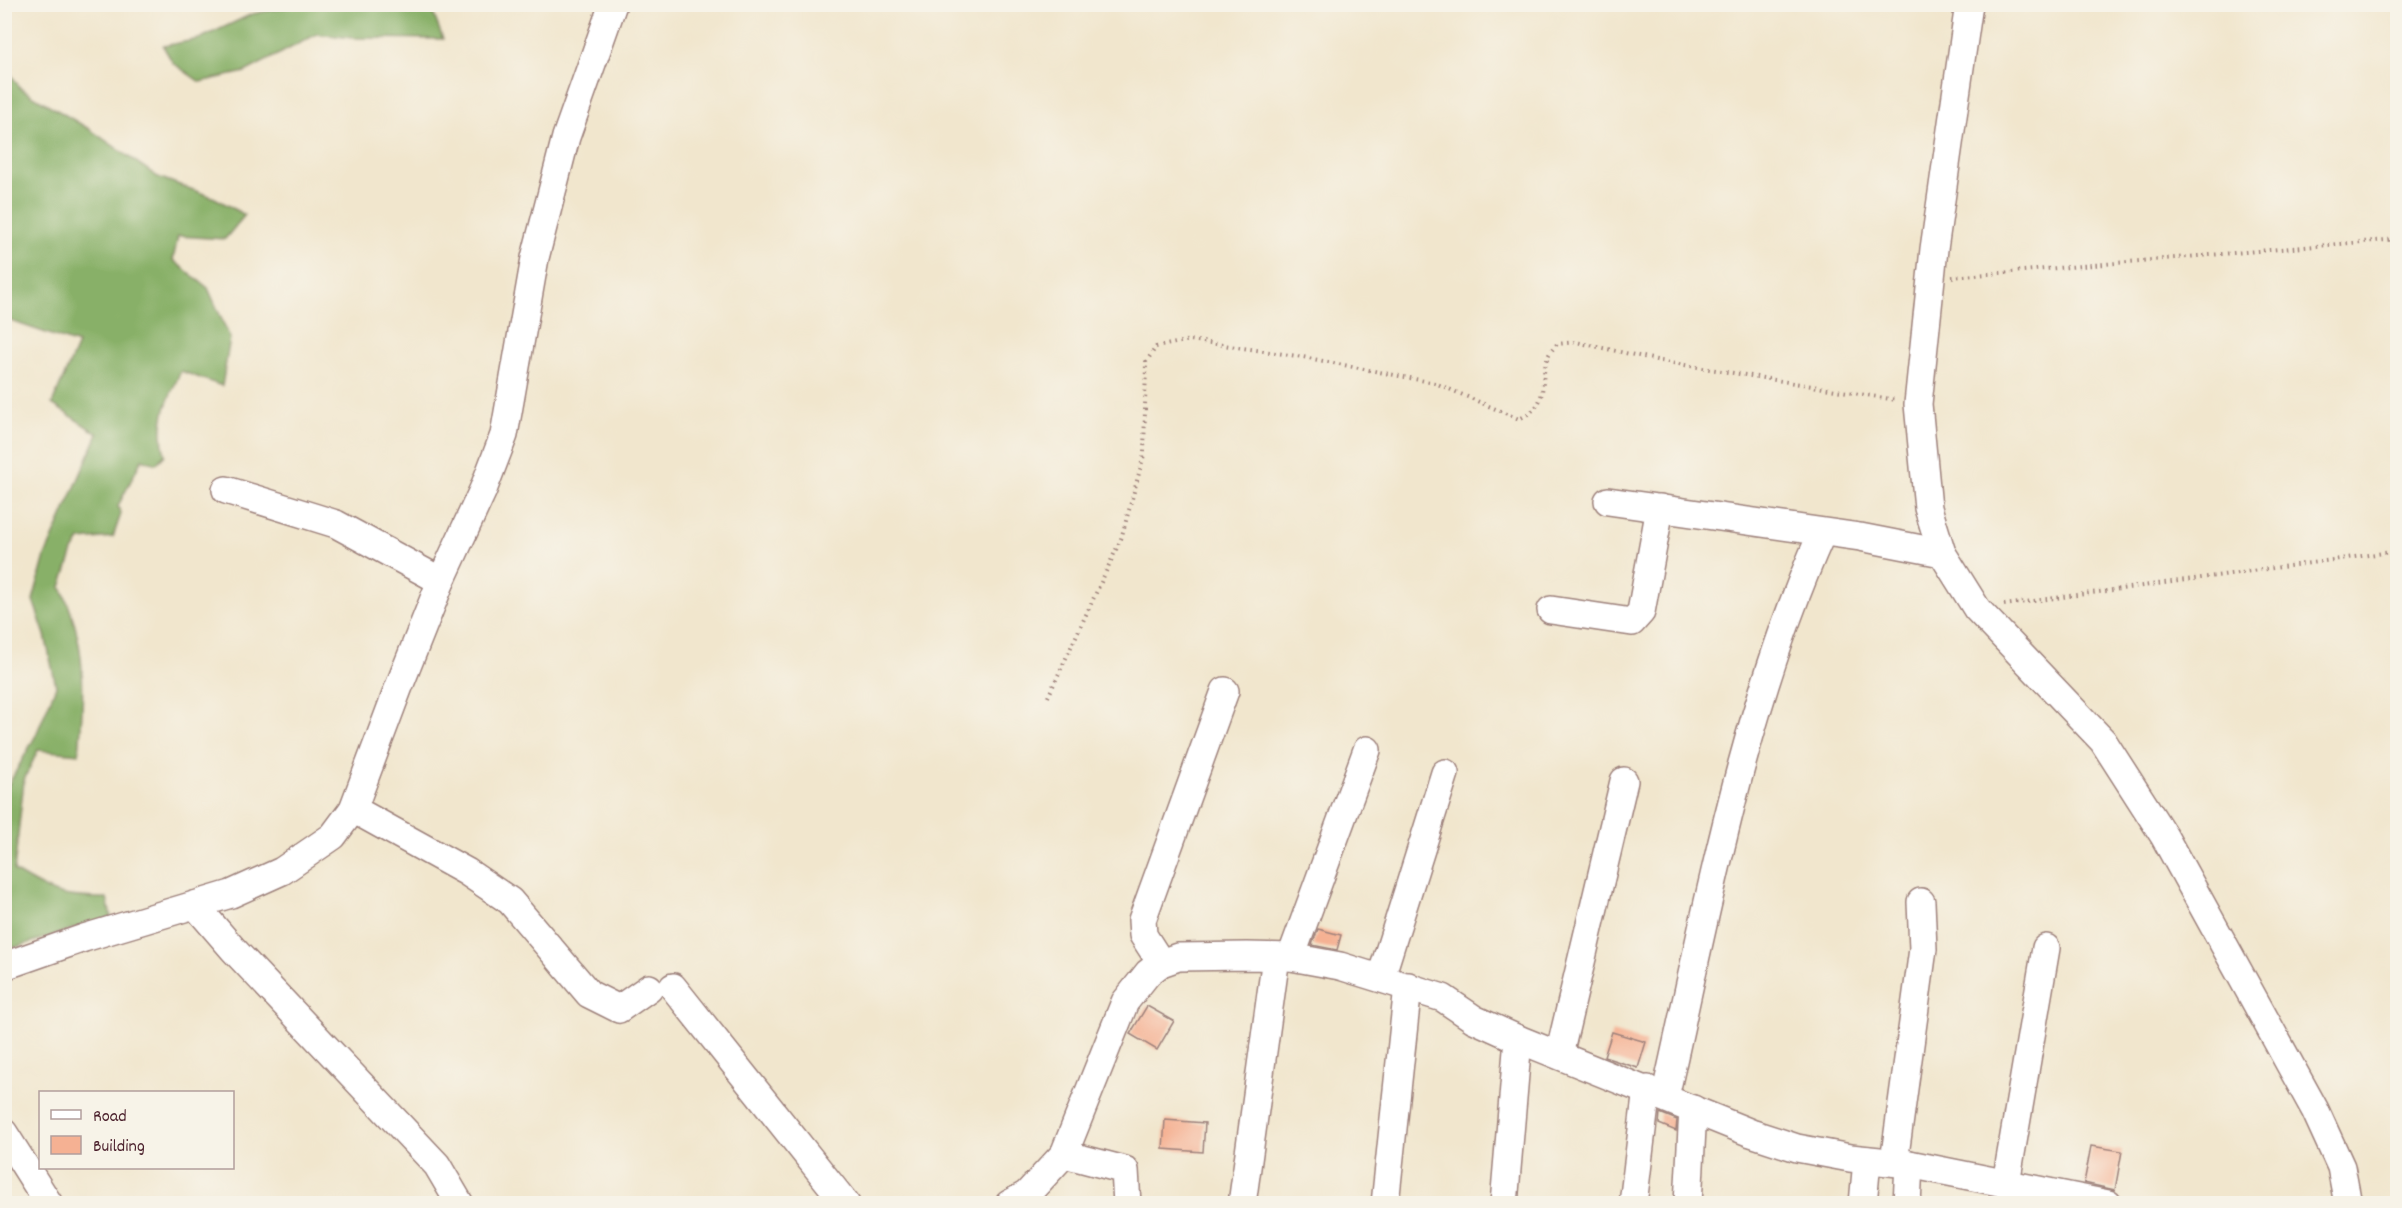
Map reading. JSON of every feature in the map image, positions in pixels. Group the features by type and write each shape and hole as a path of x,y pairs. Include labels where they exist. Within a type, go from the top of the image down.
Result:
{"street":[{"path":"4,966 84,938 231,894 282,871 333,836 353,809 441,581 483,490 504,435 535,258 566,136 613,4"},
{"path":"1969,4 1931,279 1918,404 1928,508 1942,553 1977,609 2103,741 2164,836 2315,1110 2341,1167 2348,1203"},
{"path":"226,490 336,524 441,581"},
{"path":"1608,501 1860,537 1942,553"},
{"path":"1551,610 1632,622 1641,612 1660,508"},
{"path":"1633,1203 1656,1093 1761,695 1798,587 1822,533"},
{"path":"1161,963 1143,935 1142,920 1225,691"},
{"path":"1242,1203 1284,957 1367,750"},
{"path":"1381,977 1445,773"},
{"path":"1559,1055 1624,781"},
{"path":"353,809 467,872 510,901 589,994 620,1009 661,987 846,1203"},
{"path":"1863,1203 1890,1162 1923,949 1921,902"},
{"path":"195,905 233,949 437,1165 460,1203"},
{"path":"2006,1184 2046,948"},
{"path":"1022,1200 1065,1154 1125,1002 1148,973 1161,963 1179,957 1284,957 1381,977 1443,999 1474,1019 1518,1039 1797,1148 1890,1162 2108,1203"},
{"path":"1385,1203 1408,986"},
{"path":"1504,1203 1518,1039"},
{"path":"1688,1203 1693,1109"},
{"path":"4,1133 49,1203"},
{"path":"1065,1154 1125,1170 1127,1203"},
{"path":"1890,1162 1907,1203"}],"path":[{"path":"1931,279 2397,239"},
{"path":"1048,697 1121,539 1144,455 1146,362 1156,347 1190,340 1325,361 1435,383 1519,419 1533,412 1542,396 1547,359 1557,344 1576,342 1661,360 1918,404"},
{"path":"1977,609 2397,551"}],"green space":[{"path":"302,4 327,7 333,4 430,5 443,39 353,38 317,34 245,72 200,82 173,63 163,46 199,39 252,14"},
{"path":"4,64 20,88 89,129 158,177 215,198 245,215 225,239 178,236 173,260 208,288 230,338 222,386 181,371 167,402 162,422 165,455 156,464 142,459 118,506 121,514 113,537 80,540 73,551 61,587 70,608 80,649 83,689 79,754 38,750 24,780 14,871 58,894 107,898 111,917 10,949 4,923 5,791 36,735 56,686 45,635 33,600 45,556 98,434 52,404 78,344 5,319"}],"building":[{"path":"1318,929 1341,935 1337,950 1312,945"},
{"path":"1147,1006 1174,1021 1157,1050 1130,1034"},
{"path":"1612,1032 1646,1042 1638,1068 1604,1057"},
{"path":"1660,1113 1677,1120 1676,1131 1659,1124"},
{"path":"1165,1120 1205,1123 1203,1152 1163,1149"},
{"path":"2091,1146 2122,1151 2115,1190 2084,1183"}]}
